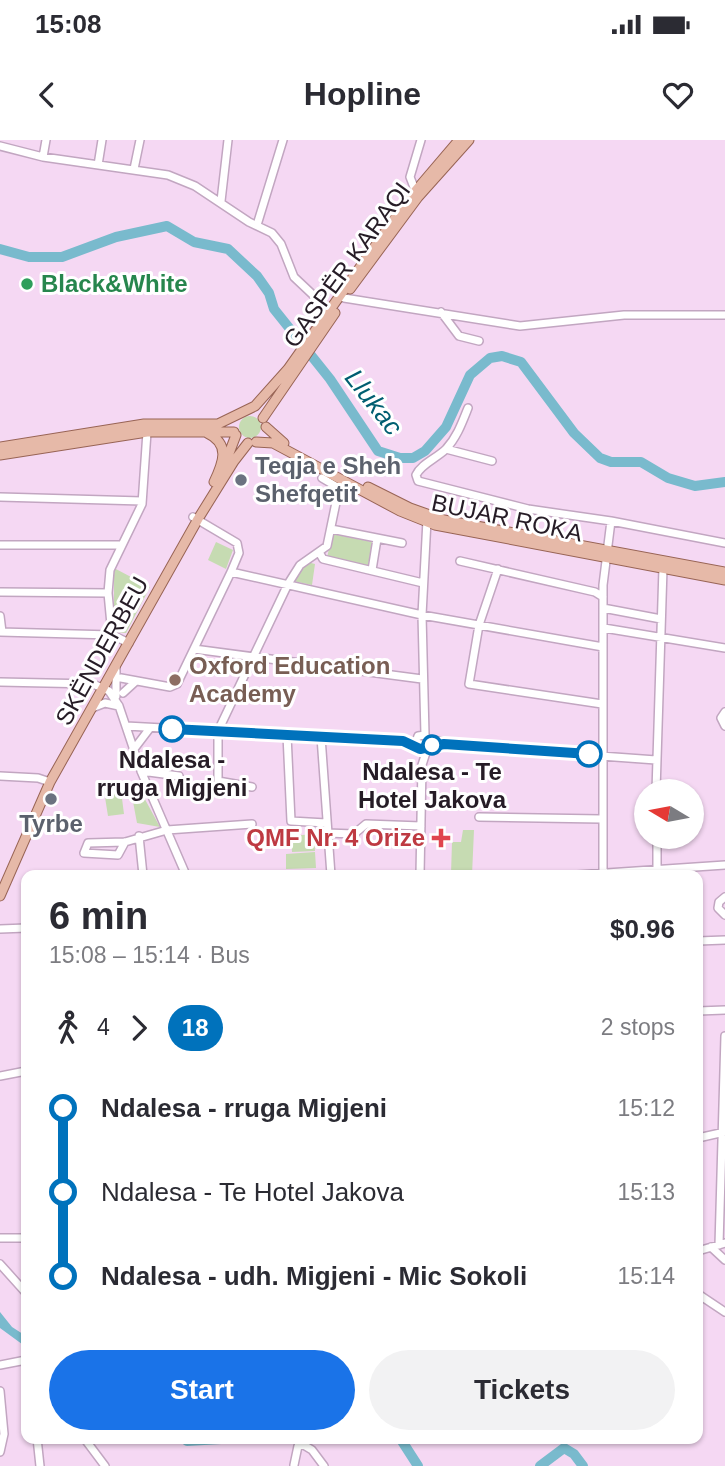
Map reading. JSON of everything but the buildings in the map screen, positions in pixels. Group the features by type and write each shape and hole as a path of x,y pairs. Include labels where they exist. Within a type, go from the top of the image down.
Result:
{"main road":[{"name":"GASPËR KARAQI","path":"312,341 329,310 459,140"},
{"name":"GASPËR KARAQI","path":"265,422 295,366 416,194 469,140"},
{"name":"GASPËR KARAQI","path":"243,413 262,401 295,366"},
{"path":"235,434 235,421 243,413"},
{"path":"0,447 144,424 218,424 243,413 258,413 265,422 263,436 252,442 235,434 202,431 147,432 0,456"},
{"name":"BUJAR ROKA","path":"265,422 279,440 427,519"},
{"path":"202,431 213,436 223,448 224,460 214,483"},
{"name":"SKËNDERBEU","path":"0,897 2,887 50,782 230,455 235,434"},
{"name":"BUJAR ROKA","path":"252,442 273,443 427,519 606,554 725,572"},
{"name":"SKËNDERBEU","path":"196,518 252,442"},
{"name":"BUJAR ROKA","path":"606,554 725,580"},
{"name":"SKËNDERBEU","path":"103,687 116,668 127,642"}],"street":[{"path":"43,157 46,140"},
{"path":"98,165 102,140"},
{"path":"134,169 140,140"},
{"path":"221,201 226,140"},
{"path":"257,225 283,140"},
{"path":"416,194 410,177 421,140"},
{"path":"0,146 43,157 168,174 221,201 276,237 294,277 329,310"},
{"path":"344,298 520,326 624,315 725,315"},
{"path":"441,312 459,336 479,341"},
{"path":"468,408 456,435 446,449 419,468 416,475 418,481 527,509 611,521 725,543"},
{"path":"112,635 108,593 110,570 142,501 147,432"},
{"path":"446,449 492,461"},
{"path":"252,787 218,781 218,732 288,584 300,565 327,546 339,488 322,478"},
{"path":"0,497 142,501"},
{"path":"121,678 175,686 231,572 239,553 237,543 196,518"},
{"path":"421,870 422,615 427,519"},
{"name":"BUJAR ROKA","path":"606,554 611,521"},
{"path":"331,529 401,543"},
{"path":"372,570 377,539"},
{"path":"0,545 120,545"},
{"path":"319,552 323,558 423,583"},
{"path":"603,870 601,755 606,554"},
{"path":"460,561 595,592 603,597"},
{"path":"656,779 663,568"},
{"path":"498,569 480,625 469,684 602,704"},
{"path":"231,572 422,615 603,648"},
{"path":"0,592 108,593"},
{"path":"603,608 661,619"},
{"path":"0,616 1,632 112,635 127,642"},
{"path":"604,628 725,648"},
{"path":"194,649 422,679"},
{"path":"116,668 114,682 118,704 133,750 184,870"},
{"path":"0,682 93,684 103,687 118,704"},
{"path":"123,692 136,682"},
{"path":"92,708 105,703 118,704"},
{"path":"725,712 721,718 725,726"},
{"path":"126,726 422,742 656,760"},
{"path":"133,750 139,738 149,728"},
{"path":"287,735 291,821 326,823"},
{"path":"321,737 331,870"},
{"path":"141,771 179,776"},
{"path":"0,776 38,778 50,782"},
{"path":"479,817 601,818"},
{"path":"125,842 118,855 84,853 87,843 125,842 167,830 252,824"},
{"path":"327,833 354,834 366,824 422,826"},
{"path":"139,836 142,870"},
{"path":"657,849 657,870"},
{"path":"682,870 725,865"},
{"path":"725,897 719,902 718,908 725,915"},
{"path":"0,929 21,928"},
{"path":"703,941 725,940"},
{"path":"703,1011 725,1010"},
{"path":"725,1037 718,1245 725,1260"},
{"path":"0,1076 21,1072"},
{"path":"703,1137 722,1133"},
{"path":"0,1238 21,1238"},
{"path":"0,1264 21,1287"},
{"path":"703,1297 725,1312"},
{"path":"0,1365 21,1361"},
{"path":"0,1391 4,1434 0,1452"},
{"path":"38,1444 40,1466"},
{"path":"88,1444 105,1466"},
{"path":"294,1465 298,1446 302,1444 312,1450 324,1466"}],"green space":[{"path":"246,416 254,416 261,423 261,431 254,438 246,438 239,431 239,423"},
{"path":"332,534 372,542 368,566 327,558"},
{"path":"216,542 233,550 226,569 208,560"},
{"path":"307,562 315,564 312,585 293,581"},
{"path":"114,568 150,587 126,633 114,632"},
{"path":"120,783 124,814 108,816 103,785"},
{"path":"131,791 141,792 160,827 137,823"},
{"path":"463,830 474,830 472,870 451,870 452,842 461,842"},
{"path":"314,834 315,851 292,852 291,836"},
{"path":"315,852 316,868 286,869 286,854"}],"water":[{"path":"0,1312 12,1327 21,1333 21,1343 0,1328"}],"waterway":[{"name":"Llukac","path":"0,249 29,257 62,257 116,237 167,226 194,242 228,249 257,276 269,293 274,309 330,379 378,451 400,458 413,458 425,451 446,427 470,375 490,358 502,356 521,362 574,433 600,458 611,462 641,462 668,478 695,486 725,482"},
{"path":"404,1444 418,1466"},
{"path":"540,1466 564,1448 574,1454 583,1466"}],"bus line":[{"name":"18","path":"172,729 403,741 420,749 428,745 444,744 589,754"}],"place":[{"name":"Black&White","path":"27,284"},
{"name":"Teqja e Sheh Shefqetit","path":"241,480"},
{"name":"Oxford Education Academy","path":"175,680"},
{"name":"Ndalesa - rruga Migjeni","path":"172,729"},
{"name":"Ndalesa - Te Hotel Jakova","path":"432,745"},
{"name":"Tyrbe","path":"51,799"},
{"name":"QMF Nr. 4 Orize","path":"441,838"}]}
